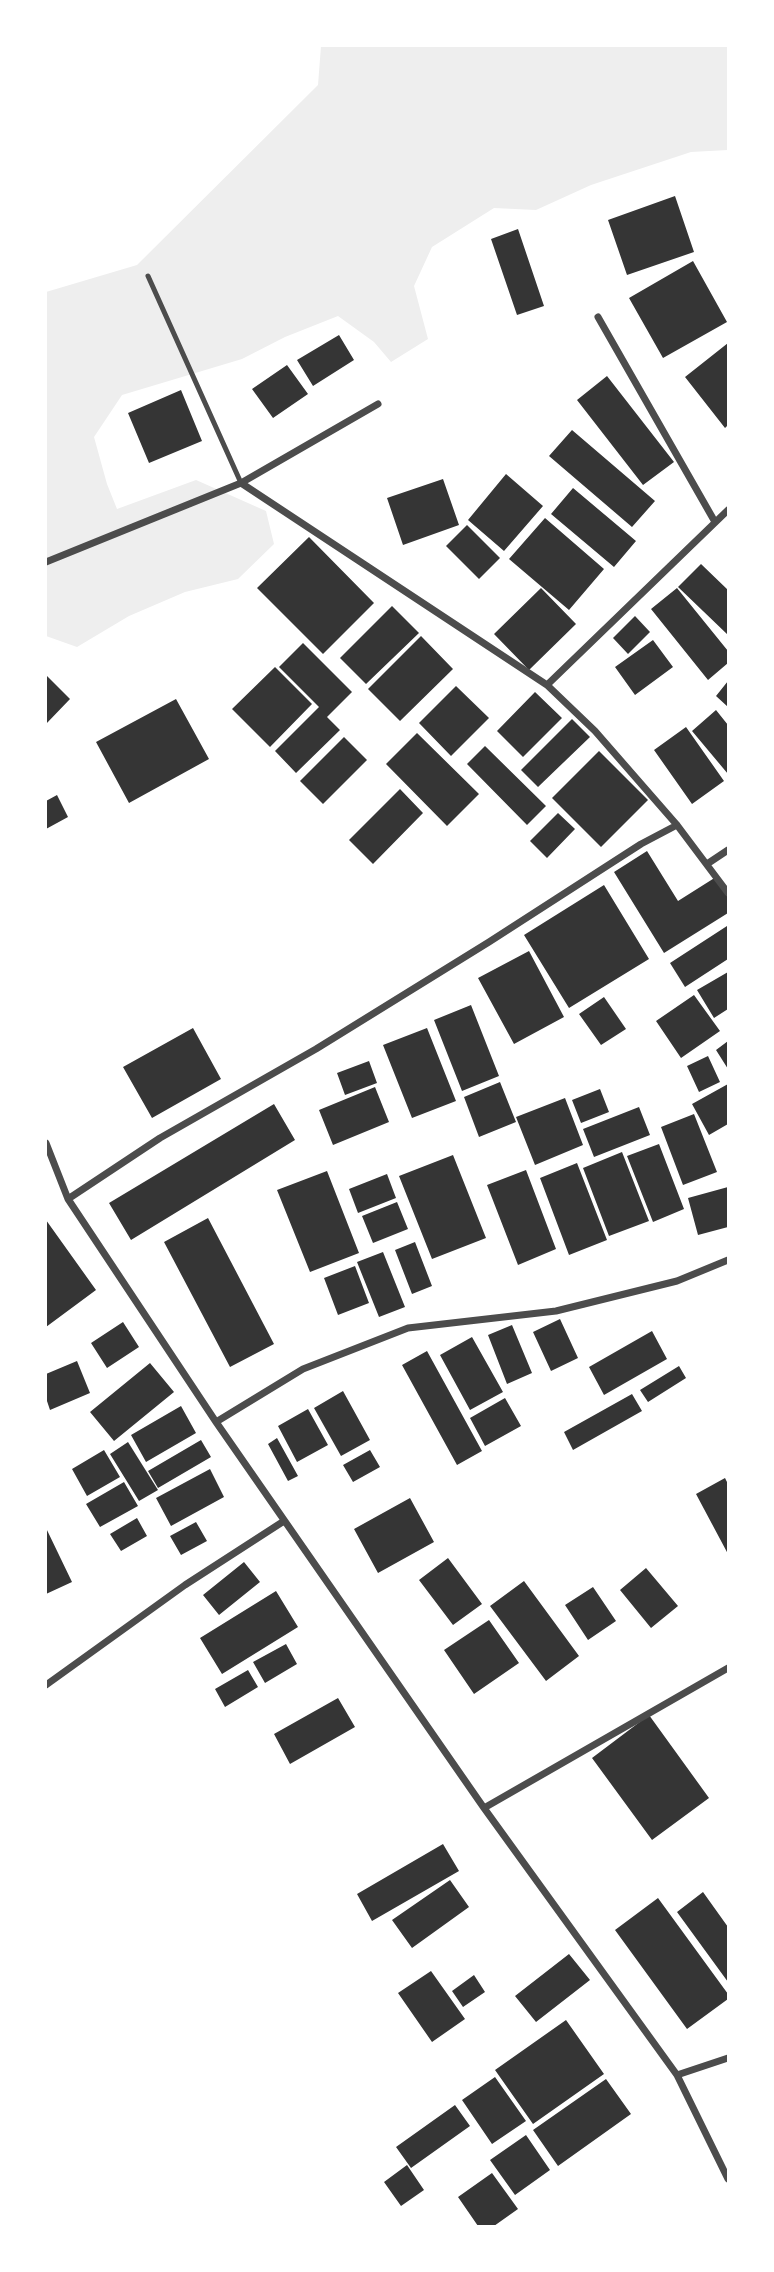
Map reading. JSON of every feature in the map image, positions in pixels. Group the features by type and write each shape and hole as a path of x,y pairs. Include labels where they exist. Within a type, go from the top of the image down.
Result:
{"street":[{"path":"598,317 715,523"},
{"path":"46,562 241,483 378,404"},
{"path":"241,483 547,685 595,731 677,825 729,893"},
{"path":"547,685 729,510"},
{"path":"68,1199 160,1138 316,1049 641,844 677,825"},
{"path":"707,864 729,850"},
{"path":"46,1143 68,1199 216,1422 484,1808 677,2075 729,2179"},
{"path":"216,1422 303,1369 408,1328 556,1311 677,1281 729,1260"},
{"path":"46,1685 185,1585 285,1521"},
{"path":"484,1808 729,1668"},
{"path":"677,2075 729,2058"}],"lane":[{"path":"148,276 241,483"}],"shaded area":[{"path":"321,46 728,46 728,150 691,152 591,185 536,210 494,208 432,247 414,286 428,339 391,362 374,342 338,316 285,337 242,359 122,395 94,437 117,509 196,480 266,511 274,544 238,579 185,592 129,616 77,647 46,636 46,292 137,265 318,85"}],"building":[{"path":"675,196 694,252 627,275 608,220"},
{"path":"518,229 544,306 517,315 491,239"},
{"path":"693,261 727,322 663,358 629,298"},
{"path":"339,335 354,360 313,386 297,360"},
{"path":"728,343 728,425 725,428 685,377"},
{"path":"287,365 308,394 273,418 252,389"},
{"path":"607,376 674,462 643,485 577,400"},
{"path":"181,390 202,441 149,463 128,413"},
{"path":"572,430 655,501 632,527 549,456"},
{"path":"506,474 543,506 504,551 468,520"},
{"path":"443,479 459,525 403,545 387,498"},
{"path":"573,488 636,541 614,567 551,514"},
{"path":"545,518 604,569 569,610 509,559"},
{"path":"467,525 500,558 479,579 446,546"},
{"path":"309,537 374,603 323,654 257,588"},
{"path":"701,564 728,590 728,635 678,587"},
{"path":"541,588 576,624 529,670 494,634"},
{"path":"677,588 728,651 728,663 708,680 651,609"},
{"path":"392,606 419,633 366,684 340,658"},
{"path":"635,616 650,632 628,654 613,638"},
{"path":"421,636 453,669 400,721 368,689"},
{"path":"653,640 673,667 635,695 615,667"},
{"path":"303,643 352,692 327,717 340,730 296,773 275,751 319,707 279,667"},
{"path":"275,667 312,704 270,747 232,709"},
{"path":"46,675 70,699 46,724"},
{"path":"728,681 728,707 716,696"},
{"path":"456,686 489,718 451,756 419,723"},
{"path":"535,692 562,718 523,757 497,731"},
{"path":"176,699 209,759 129,803 96,742"},
{"path":"716,710 728,725 728,774 692,731"},
{"path":"572,719 590,737 538,787 521,770"},
{"path":"686,727 724,781 692,804 654,750"},
{"path":"417,733 479,794 447,826 386,764"},
{"path":"344,737 367,760 323,804 300,781"},
{"path":"485,746 546,806 527,825 467,764"},
{"path":"599,751 648,800 601,847 552,798"},
{"path":"400,789 423,813 373,864 349,840"},
{"path":"57,795 68,817 46,829 46,801"},
{"path":"558,813 575,829 547,858 530,841"},
{"path":"647,851 678,901 716,877 728,897 728,913 664,953 614,872"},
{"path":"604,885 649,959 569,1008 524,935"},
{"path":"727,926 728,959 685,987 670,963"},
{"path":"529,951 564,1017 514,1044 478,978"},
{"path":"728,972 728,1009 714,1018 697,990"},
{"path":"694,995 720,1031 681,1058 656,1021"},
{"path":"604,997 626,1029 601,1045 579,1014"},
{"path":"471,1005 499,1076 462,1091 434,1020"},
{"path":"193,1028 221,1079 152,1118 123,1067"},
{"path":"427,1028 456,1101 412,1118 383,1045"},
{"path":"728,1041 728,1069 716,1050"},
{"path":"708,1056 720,1082 699,1092 687,1066"},
{"path":"369,1061 377,1083 345,1095 337,1073"},
{"path":"500,1082 516,1122 479,1137 464,1097"},
{"path":"728,1084 728,1124 709,1135 692,1104"},
{"path":"375,1087 389,1122 333,1145 319,1110"},
{"path":"600,1089 609,1112 581,1123 572,1100"},
{"path":"565,1098 583,1145 535,1165 516,1117"},
{"path":"274,1104 295,1140 131,1240 109,1203"},
{"path":"639,1107 650,1135 594,1157 583,1129"},
{"path":"694,1114 717,1172 683,1185 661,1127"},
{"path":"659,1144 684,1209 653,1222 627,1156"},
{"path":"622,1152 649,1221 609,1236 583,1168"},
{"path":"453,1155 486,1238 432,1259 399,1176"},
{"path":"577,1163 607,1240 569,1255 540,1178"},
{"path":"526,1170 556,1249 518,1265 487,1185"},
{"path":"327,1171 359,1253 310,1272 277,1190"},
{"path":"387,1174 396,1198 358,1213 349,1189"},
{"path":"728,1187 728,1227 698,1235 688,1198"},
{"path":"397,1202 408,1229 373,1243 362,1216"},
{"path":"208,1218 274,1344 230,1367 164,1242"},
{"path":"46,1220 96,1290 46,1327"},
{"path":"415,1242 432,1286 412,1294 395,1250"},
{"path":"383,1252 405,1307 379,1317 357,1262"},
{"path":"355,1266 369,1303 338,1315 324,1278"},
{"path":"560,1319 578,1358 551,1371 533,1332"},
{"path":"123,1322 139,1347 107,1368 91,1343"},
{"path":"512,1325 532,1373 507,1384 488,1335"},
{"path":"652,1331 667,1359 604,1395 589,1367"},
{"path":"472,1337 503,1392 470,1410 440,1355"},
{"path":"427,1351 482,1451 457,1465 402,1365"},
{"path":"77,1361 90,1393 50,1410 46,1398 46,1374"},
{"path":"150,1363 174,1392 114,1441 90,1412"},
{"path":"679,1366 686,1378 648,1402 640,1390"},
{"path":"343,1391 370,1440 341,1456 314,1408"},
{"path":"632,1394 642,1411 573,1450 564,1432"},
{"path":"505,1398 521,1426 485,1446 470,1418"},
{"path":"181,1406 196,1433 146,1462 131,1435"},
{"path":"308,1409 328,1445 297,1462 278,1426"},
{"path":"277,1438 298,1476 288,1481 268,1444"},
{"path":"201,1440 211,1457 158,1488 148,1471"},
{"path":"128,1442 158,1490 139,1501 110,1454"},
{"path":"104,1450 120,1477 87,1496 72,1469"},
{"path":"370,1450 380,1467 353,1482 343,1465"},
{"path":"210,1469 224,1497 171,1526 156,1498"},
{"path":"725,1478 728,1484 728,1554 696,1494"},
{"path":"124,1482 138,1506 100,1527 86,1504"},
{"path":"410,1498 434,1542 378,1573 354,1529"},
{"path":"137,1518 147,1536 121,1551 110,1534"},
{"path":"196,1522 207,1541 181,1555 170,1536"},
{"path":"46,1528 72,1582 46,1594"},
{"path":"448,1558 482,1604 453,1625 419,1580"},
{"path":"244,1562 260,1582 219,1615 203,1595"},
{"path":"646,1568 678,1606 651,1628 620,1590"},
{"path":"524,1581 579,1656 546,1681 490,1606"},
{"path":"593,1587 616,1621 588,1640 565,1605"},
{"path":"276,1591 298,1627 222,1674 200,1638"},
{"path":"489,1620 519,1663 474,1694 444,1650"},
{"path":"286,1644 297,1664 265,1683 253,1662"},
{"path":"248,1670 258,1687 225,1707 215,1689"},
{"path":"338,1698 355,1727 290,1764 274,1734"},
{"path":"649,1715 709,1798 652,1840 592,1758"},
{"path":"443,1844 459,1871 372,1921 357,1894"},
{"path":"450,1880 469,1907 412,1948 392,1920"},
{"path":"703,1892 728,1927 728,1982 677,1912"},
{"path":"658,1898 728,1994 728,1999 687,2029 615,1930"},
{"path":"569,1954 590,1980 536,2022 515,1996"},
{"path":"431,1971 465,2019 432,2042 398,1993"},
{"path":"474,1975 485,1992 463,2007 452,1991"},
{"path":"566,2020 604,2074 533,2124 495,2070"},
{"path":"495,2077 526,2121 492,2144 462,2100"},
{"path":"606,2079 631,2114 558,2166 533,2130"},
{"path":"455,2105 470,2126 411,2168 396,2147"},
{"path":"526,2135 550,2170 515,2195 490,2160"},
{"path":"407,2165 424,2190 401,2206 384,2182"},
{"path":"492,2173 518,2209 494,2226 478,2226 458,2197"}]}
